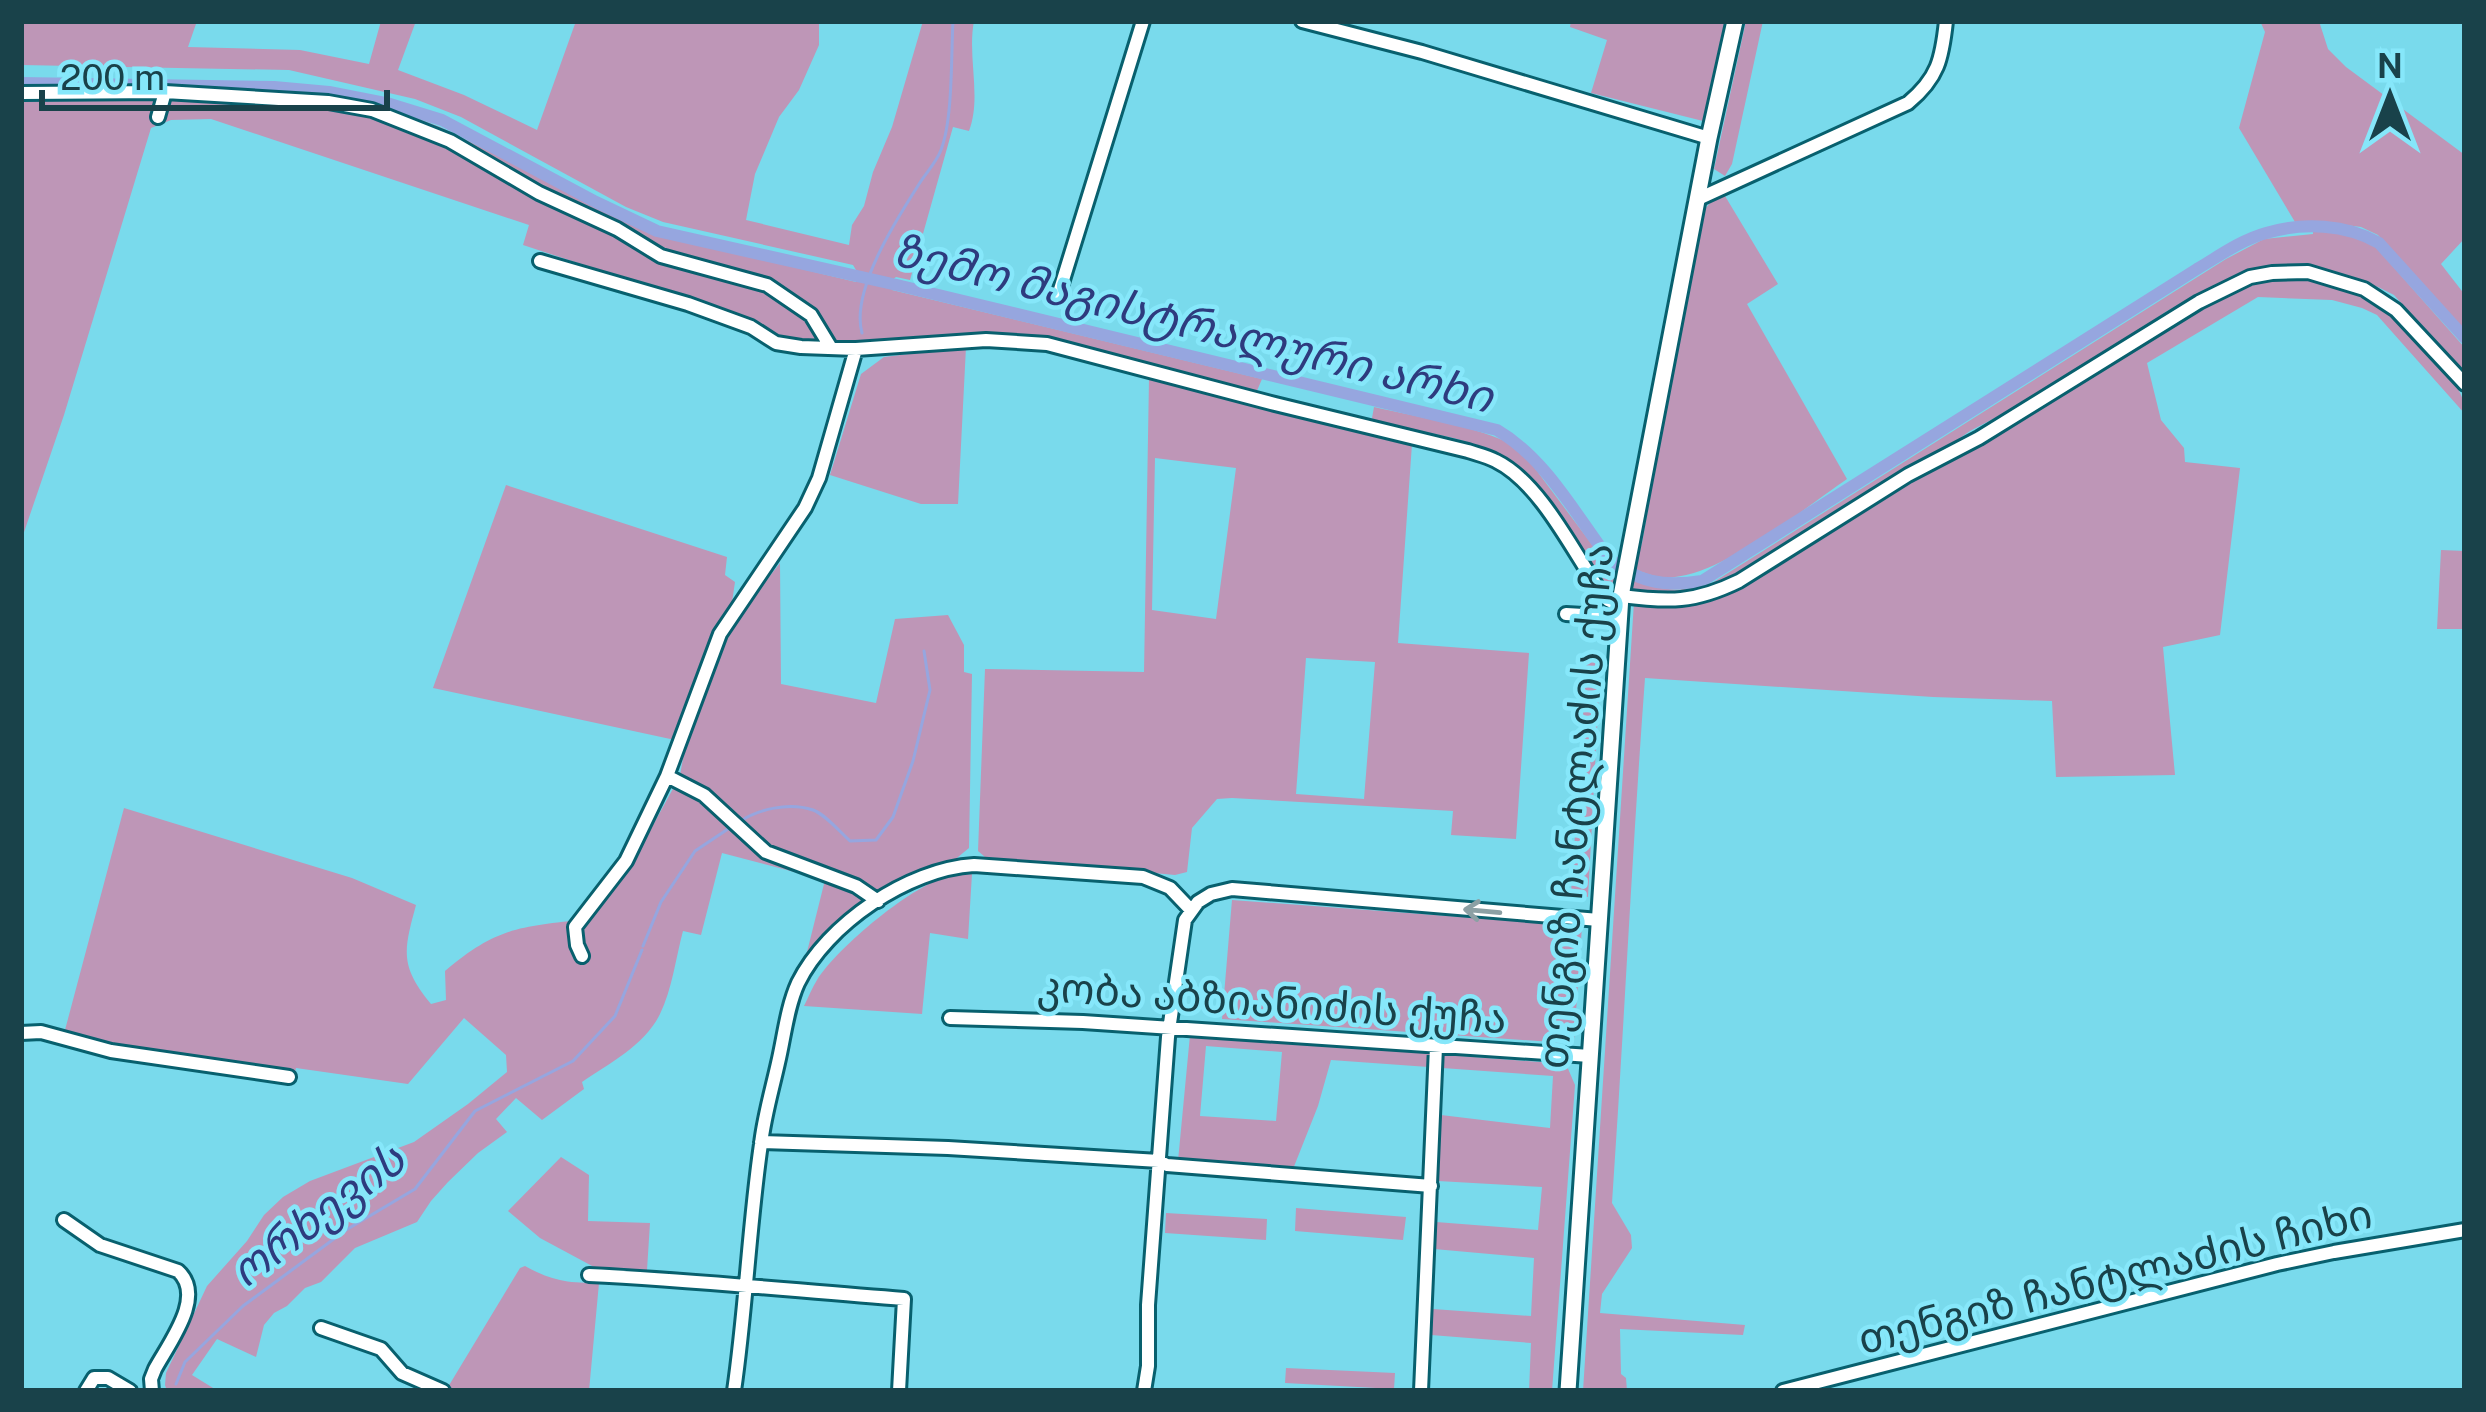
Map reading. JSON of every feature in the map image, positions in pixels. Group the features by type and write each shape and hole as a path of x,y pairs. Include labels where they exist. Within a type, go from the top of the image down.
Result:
{"street":[{"path":"1058,296 1143,21"},
{"path":"1302,21 1709,138"},
{"name":"თენგიზ ჩანტლაძის ქუჩა","path":"1568,1391 1620,600 1735,21"},
{"path":"1698,199 1908,104 1928,87 1942,57 1946,21"},
{"path":"158,118 166,92"},
{"path":"21,93 166,92 328,101 372,110 450,142 661,256 767,285 811,315 831,348"},
{"path":"540,261 688,304 751,327 776,343 856,349 986,340 1047,344 1468,451 1497,461 1517,476 1545,507 1608,600 1666,602 1714,594 2199,302 2250,278 2308,272 2364,289 2396,310 2465,384"},
{"path":"582,956 575,927 626,861 667,776 720,634 806,508 818,482 856,349"},
{"path":"1566,614 1620,600"},
{"path":"667,776 704,795 766,852 856,886 878,901"},
{"path":"734,1391 761,1142 796,988 838,931 878,901 950,866 1143,877 1171,888 1191,910"},
{"path":"1144,1391 1169,1029 1185,920 1198,902 1232,889 1599,920"},
{"name":"კობა აბზიანიძის ქუჩა","path":"950,1018 1015,1018 1590,1057"},
{"path":"21,1033 40,1032 111,1051 289,1077"},
{"path":"1421,1391 1436,1047"},
{"path":"761,1142 1160,1160 1167,1165 1431,1186"},
{"path":"64,1220 100,1245 178,1270 185,1277 189,1298 155,1369 152,1391"},
{"name":"თენგიზ ჩანტლაძის ჩიხი","path":"1783,1391 2264,1268 2465,1230"},
{"path":"589,1274 904,1299 899,1391"},
{"path":"321,1328 381,1349 402,1373 443,1391"},
{"path":"86,1391 94,1378 108,1378 130,1391"}],"shaded area":[{"path":"21,21 197,21 188,47 300,50 369,64 381,21 416,21 398,70 537,130 576,21 819,21 819,45 799,90 779,117 755,174 746,220 849,245 852,225 864,206 892,127 923,21 974,21 973,118 969,131 953,127 910,280 896,277 892,290 1262,379 1256,393 1249,393 1045,336 995,333 803,343 777,337 736,315 523,245 529,225 211,119 171,120 151,128 21,541 21,100 151,96 184,88 318,94 387,107 440,127 659,235 856,282 859,275 853,265 663,222 626,207 461,117 415,99 289,70 21,65"},
{"path":"1571,21 1726,21 1707,122 1591,93 1607,40 1570,27"},
{"path":"1746,21 1763,21 1732,164 1725,176 1714,169"},
{"path":"2260,21 2319,21 2328,49 2346,67 2465,155 2465,238 2441,264 2465,295 2465,335 2378,235 2361,227 2323,222 2321,232 2345,233 2373,244 2465,348 2465,375 2394,295 2309,266 2260,267 2167,311 2098,360 1970,431 1933,457 1902,470 1741,572 1723,581 1683,593 1633,589 1632,580 1672,589 1712,583 2226,259 2264,239 2313,234 2313,221 2295,222 2239,128 2265,32"},
{"path":"1725,196 1778,284 1747,304 1847,479 1732,557 1682,576 1658,576 1634,569 1705,209 1713,199"},
{"path":"2273,276 2323,281 2382,309 2450,378 2465,414 2377,315 2332,300 2258,297 2147,363 2161,420 2184,448 2185,462 2240,468 2220,635 2163,647 2175,775 2056,777 2052,701 1645,678 1612,1203 1631,1235 1632,1248 1602,1294 1600,1313 1745,1325 1743,1335 1620,1329 1621,1374 1627,1391 1583,1391 1634,602 1685,604 1734,589 2208,305"},
{"path":"966,347 958,504 921,504 830,475 861,374 884,357"},
{"path":"1149,379 1412,444 1398,643 1529,653 1516,839 1451,835 1453,811 1232,798 1217,799 1192,828 1187,872 1175,875 985,857 978,851 985,669 1144,672","holes":["1155,458 1236,468 1216,619 1152,610","1306,658 1375,662 1364,799 1296,794"]},
{"path":"1374,407 1473,430 1522,451 1618,574 1616,590 1606,587 1560,516 1518,469 1473,444 1376,423"},
{"path":"506,485 727,557 725,575 735,582 731,609 717,625 675,740 433,688"},
{"path":"2441,550 2465,551 2465,629 2437,629"},
{"path":"780,563 781,684 876,703 895,619 948,615 964,645 964,672 972,674 969,848 952,862 894,884 836,925 804,964 825,880 722,853 701,935 683,931 664,1005 636,1044 582,1082 584,1089 542,1120 516,1098 496,1119 507,1132 448,1182 417,1222 355,1248 321,1282 305,1288 274,1313 264,1325 256,1357 217,1339 192,1375 218,1391 167,1391 166,1373 207,1286 264,1215 310,1181 414,1142 507,1072 506,1055 464,1018 408,1084 112,1046 65,1030 124,808 352,878 416,905 407,946 409,967 431,1004 446,1000 445,971 464,956 511,931 587,919 629,869 680,775 686,742 733,623"},
{"path":"1601,656 1588,897 1571,893 1587,657"},
{"path":"972,874 968,939 930,933 922,1014 804,1006 827,966 878,918 936,880"},
{"path":"1232,900 1582,926 1574,1041 1222,1019"},
{"path":"1190,1035 1566,1064 1575,1085 1552,1391 1529,1391 1531,1343 1431,1335 1433,1309 1531,1316 1534,1258 1434,1249 1436,1222 1538,1230 1542,1187 1438,1181 1441,1115 1550,1128 1553,1076 1331,1060 1293,1169 1178,1161","holes":["1206,1046 1282,1052 1276,1121 1200,1116"]},
{"path":"561,1157 589,1175 588,1221 650,1223 647,1270 594,1267 540,1238 508,1211"},
{"path":"1296,1208 1406,1217 1403,1240 1295,1231"},
{"path":"1166,1213 1267,1219 1266,1240 1165,1233"},
{"path":"520,1268 560,1280 599,1283 589,1391 456,1391 448,1387"},
{"path":"1286,1368 1395,1373 1394,1389 1285,1383"}],"waterway":[{"name":"ორხევის","path":"862,333 863,296 878,254 945,137 953,21"},
{"name":"ზემო მაგისტრალური არხი","path":"21,83 274,87 390,104 442,120 657,231 1497,430 1544,471 1607,556 1629,572 1663,583 1702,581 2197,269 2266,233 2324,227 2379,243 2465,338"},
{"name":"ორხევის","path":"739,822 774,808 804,808 823,816 850,841 876,840 893,817 913,761 930,690 924,651"},
{"name":"ორხევის","path":"643,946 661,902 695,851 731,827"},
{"name":"ორხევის","path":"176,1384 185,1362 243,1306 346,1230 415,1189 475,1111 573,1061 615,1016 642,950"}]}
